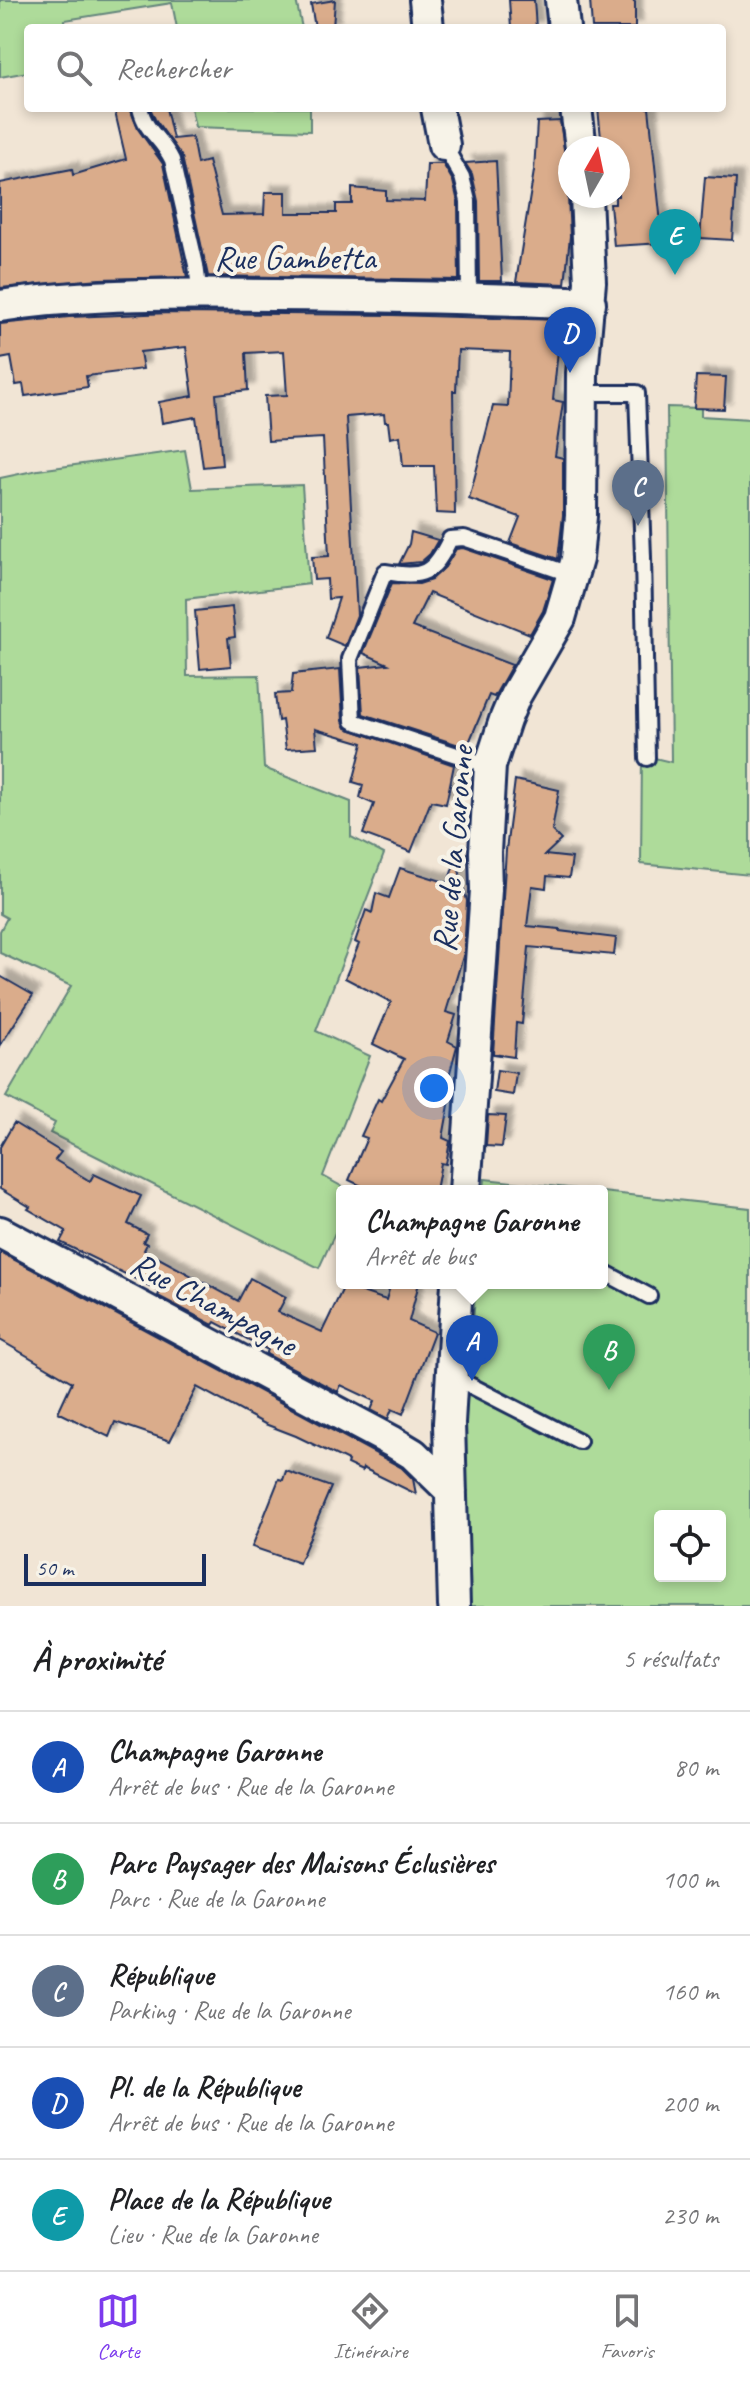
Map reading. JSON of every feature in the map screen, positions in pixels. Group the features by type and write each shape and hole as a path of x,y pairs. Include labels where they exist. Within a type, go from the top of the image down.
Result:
{"street":[{"path":"425,0 428,24"},
{"path":"561,0 564,24"},
{"path":"438,112 444,145"},
{"path":"576,112 580,136"},
{"name":"Rue de la Garonne","path":"465,1185 486,890 490,766 510,708 560,618 574,576 581,516 581,393 590,303 586,208"},
{"name":"Rue Gambetta","path":"0,306 35,301 200,295 469,297 590,303"},
{"name":"Rue Champagne","path":"0,1232 393,1442 413,1454 451,1491"},
{"path":"454,1606 449,1423 457,1289"},
{"path":"393,1442 426,1438 449,1423"}],"lane":[{"path":"141,112 144,125 166,146 172,160 200,295"},
{"path":"444,145 462,177 468,201 469,297"},
{"path":"581,393 637,393 647,758"},
{"path":"490,766 353,721 350,659 385,572 410,576 429,570 441,559 450,539 455,537 574,576"},
{"path":"608,1274 649,1296"},
{"path":"451,1376 579,1441"}],"green space":[{"path":"0,0 296,0 301,24 176,24 172,3 65,20 66,24 24,24 24,73 0,77"},
{"path":"192,112 310,112 310,131 195,127"},
{"path":"667,407 701,408 701,416 750,419 750,875 641,864 642,755 671,762"},
{"path":"185,450 192,489 302,485 309,584 186,599 187,676 259,675 264,768 351,802 351,837 384,854 316,1031 370,1056 323,1176 339,1185 336,1185 336,1231 319,1268 50,1133 55,1123 6,1097 71,986 0,953 0,931 7,918 0,914 0,478"},
{"path":"485,1179 540,1185 484,1185"},
{"path":"608,1193 750,1208 750,1606 467,1606 466,1416 476,1289 608,1289"}],"building":[{"path":"335,0 333,24 314,24 311,4"},
{"path":"509,0 534,0 536,24 511,24"},
{"path":"590,0 635,2 635,24 592,24"},
{"path":"115,112 132,112 138,129 163,164 187,277 100,279 0,288 0,183 72,169 73,175 126,159"},
{"path":"152,112 167,112 173,139 192,137 197,164 208,161 222,215 264,214 265,192 286,192 286,213 336,213 336,204 352,204 352,188 386,191 386,200 425,201 427,164 443,164 453,181 458,202 459,280 208,276 182,157"},
{"path":"598,112 649,112 663,243 614,246 610,208 630,208 630,136 601,136"},
{"path":"560,121 562,136 558,136 558,208 569,208 570,236 565,284 516,282 534,171 537,122"},
{"path":"496,161 502,281 479,281 478,201 472,174 465,163"},
{"path":"705,177 736,179 732,240 700,238"},
{"path":"171,313 561,320 553,400 563,402 555,456 563,458 563,515 558,559 510,543 520,517 469,499 493,406 508,407 510,352 458,350 456,391 453,391 455,514 436,513 434,466 403,466 400,436 390,438 384,414 346,417 357,615 345,646 326,638 339,598 328,599 327,579 314,580 312,557 329,556 323,438 268,441 265,396 287,395 284,351 246,353 248,390 216,394 222,465 203,467 196,417 162,423 159,402 193,396 186,347 140,352 143,369 86,376 88,387 25,396 23,384 16,385 11,357 0,359 0,324 69,317"},
{"path":"696,376 726,377 724,409 694,408"},
{"path":"411,532 438,540 421,562 399,564 409,544"},
{"path":"463,548 553,579 543,611 530,634 429,593 412,627 512,665 494,697 489,695 468,745 459,745 363,714 360,667 388,664 363,653 392,583 419,584 431,580 445,567 456,549"},
{"path":"232,607 235,637 228,638 231,666 200,669 195,611"},
{"path":"340,669 346,728 454,765 446,804 431,801 411,852 363,834 374,804 360,798 363,785 353,782 363,743 315,729 317,747 286,749 275,694 291,693 293,674"},
{"path":"515,780 559,790 552,831 561,840 545,855 572,858 569,878 547,876 546,888 532,886 527,926 616,938 614,955 529,947 522,1024 516,1023 514,1057 493,1054 506,850"},
{"path":"456,858 467,901 464,953 446,1012 456,1015 448,1041 457,1046 445,1091 451,1094 443,1138 450,1141 446,1164 441,1163 437,1185 359,1185 349,1180 367,1138 361,1136 378,1099 381,1101 404,1059 373,1044 391,1002 345,978 359,944 355,942 366,910 372,913 376,893 389,898 400,868 448,883"},
{"path":"0,976 33,995 0,1046"},
{"path":"497,1070 516,1073 513,1095 494,1092"},
{"path":"488,1115 506,1116 502,1147 486,1146"},
{"path":"14,1123 61,1152 55,1160 90,1181 94,1174 141,1196 128,1224 147,1234 143,1242 147,1244 144,1250 238,1301 250,1278 286,1297 278,1312 322,1332 343,1289 353,1289 386,1300 389,1289 417,1289 409,1321 434,1332 403,1414 392,1409 388,1419 371,1410 375,1401 341,1385 338,1392 266,1354 268,1350 158,1296 160,1291 60,1242 66,1231 0,1189 0,1147"},
{"path":"0,1252 402,1468 413,1479 416,1494 265,1424 197,1387 170,1441 115,1422 109,1437 58,1412 72,1382 0,1340"},
{"path":"286,1471 331,1487 299,1563 252,1547 279,1479 283,1480"}],"place":[{"name":"Place de la République","path":"675,275"},
{"name":"Pl. de la République","path":"570,373"},
{"name":"République","path":"638,526"},
{"name":"Champagne Garonne","path":"472,1381"},
{"name":"Parc Paysager des Maisons Éclusières","path":"609,1390"}]}
